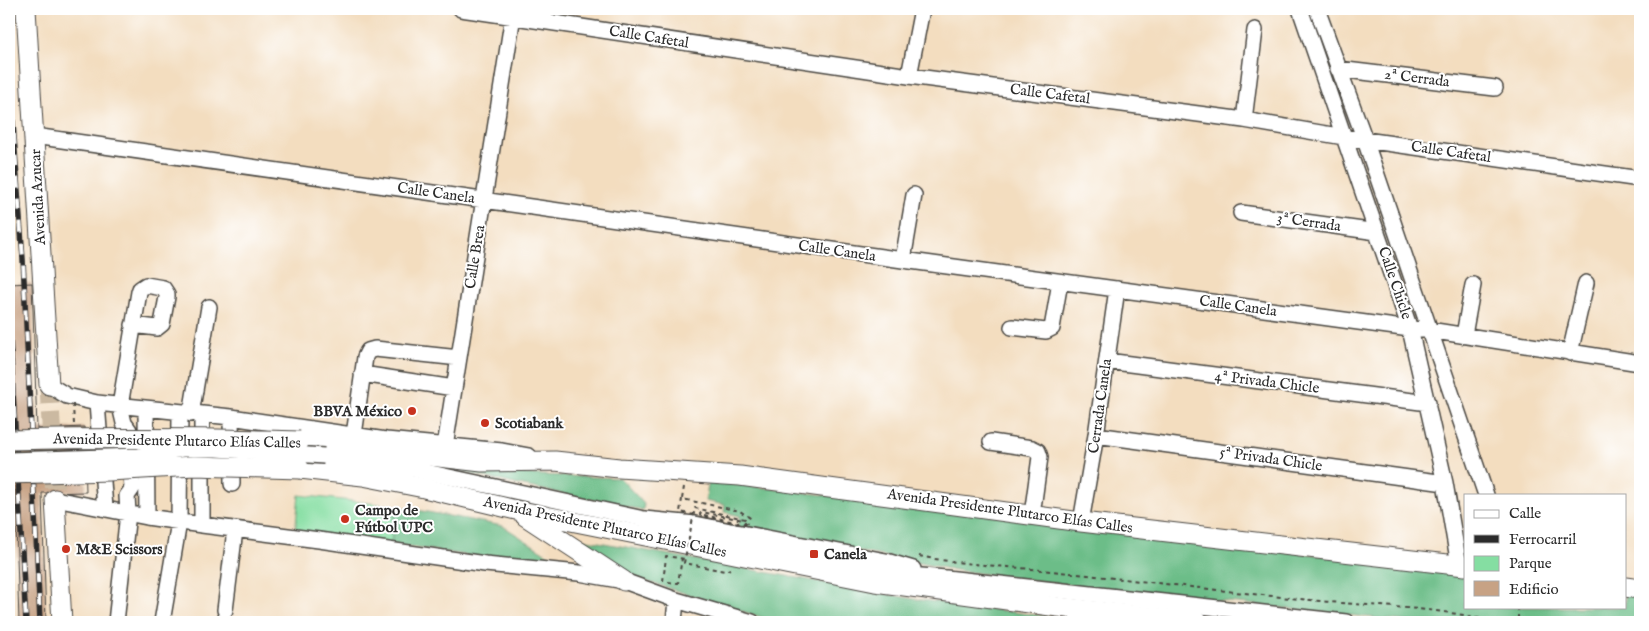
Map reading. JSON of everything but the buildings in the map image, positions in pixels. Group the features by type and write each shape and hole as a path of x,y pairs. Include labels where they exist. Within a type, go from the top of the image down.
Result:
{"main road":[{"name":"Avenida Azucar","path":"26,9 49,385"},
{"name":"Avenida Presidente Plutarco Elías Calles","path":"9,440 108,438 300,441 482,462 555,461 619,468 740,476 1082,522 1462,566"},
{"name":"Avenida Presidente Plutarco Elías Calles","path":"9,474 194,466 300,469 372,478 424,488 516,510 875,582 1058,607 1200,622"},
{"path":"55,499 62,622"},
{"path":"516,510 624,581"},
{"path":"1626,587 1640,589"},
{"path":"1058,607 1081,622"}],"street":[{"name":"Calle Cafetal","path":"461,9 514,12 909,76 1244,120 1344,137 1640,179"},
{"path":"909,76 922,9"},
{"name":"Calle Chicle","path":"1300,9 1410,329 1428,403 1462,566"},
{"name":"Calle Chicle","path":"1317,9 1365,140 1486,494"},
{"name":"Calle Brea","path":"445,446 514,12"},
{"path":"1244,120 1255,30"},
{"name":"2ª Cerrada","path":"1338,69 1496,88"},
{"name":"Calle Canela","path":"34,136 1117,290 1429,330 1640,363"},
{"path":"903,260 914,195"},
{"name":"3ª Cerrada","path":"1241,213 1378,232"},
{"path":"1012,327 1046,331 1052,328 1060,282"},
{"path":"1570,353 1586,283"},
{"path":"1464,335 1473,285"},
{"name":"Cerrada Canela","path":"1082,522 1117,290"},
{"path":"162,622 179,522 191,414 209,308"},
{"path":"116,622 128,513 127,496 132,489 129,430 124,423 120,406 133,325"},
{"path":"354,435 366,353 371,349 459,358"},
{"name":"4ª Privada Chicle","path":"1107,361 1428,403"},
{"path":"362,374 454,388"},
{"name":"Avenida Presidente Plutarco Elías Calles","path":"49,385 67,396 97,403 231,417 354,435 502,451 555,461"},
{"path":"97,403 105,508"},
{"path":"146,409 147,517"},
{"path":"191,414 202,525"},
{"path":"231,417 232,484"},
{"name":"5ª Privada Chicle","path":"1096,435 1445,483"},
{"path":"9,446 139,442 182,449 250,450 324,456 412,469 644,519 695,524 886,561 946,578 1346,622"},
{"path":"992,442 1032,448 1038,451 1040,457 1032,515"},
{"path":"9,460 140,456 182,449"},
{"path":"55,499 179,522 485,564 579,573 624,581 667,592 752,622"},
{"path":"225,610 236,530"},
{"path":"667,592 674,622"}],"path":[{"path":"687,472 680,512 694,515"},
{"path":"682,499 740,511 756,523"},
{"path":"704,515 743,524 745,522 702,512 700,514 701,516 743,525 747,523 745,519 695,508 684,563 725,571 730,569"},
{"path":"667,592 678,583 683,555"},
{"path":"667,592 666,556 685,559"},
{"path":"919,556 956,563 1048,570 1304,600 1457,614 1496,622"},
{"path":"1518,608 1518,622"}],"green space":[{"path":"437,466 538,475 620,478 644,504 643,510 519,485"},
{"path":"709,481 1464,573 1464,608 1626,608 1626,593 1640,595 1640,622 1413,622 1080,586 955,570 738,528 740,516 724,512 725,505 705,501"},
{"name":"Campo de Fútbol UPC","path":"299,495 395,506 391,544 295,533"},
{"path":"395,506 503,526 573,571 391,544"},
{"path":"576,538 914,599 1066,619 1071,622 777,622 636,578"}],"tunnel":[{"path":"49,385 55,499"}],"railway":[{"path":"9,68 23,259 40,622"},
{"path":"9,319 26,622"}],"place":[{"name":"BBVA México","path":"412,411"},
{"name":"Scotiabank","path":"485,423"},
{"name":"Campo de Fútbol UPC","path":"345,519"},
{"name":"M&E Scissors","path":"66,549"},
{"name":"Canela","path":"814,554"}]}
